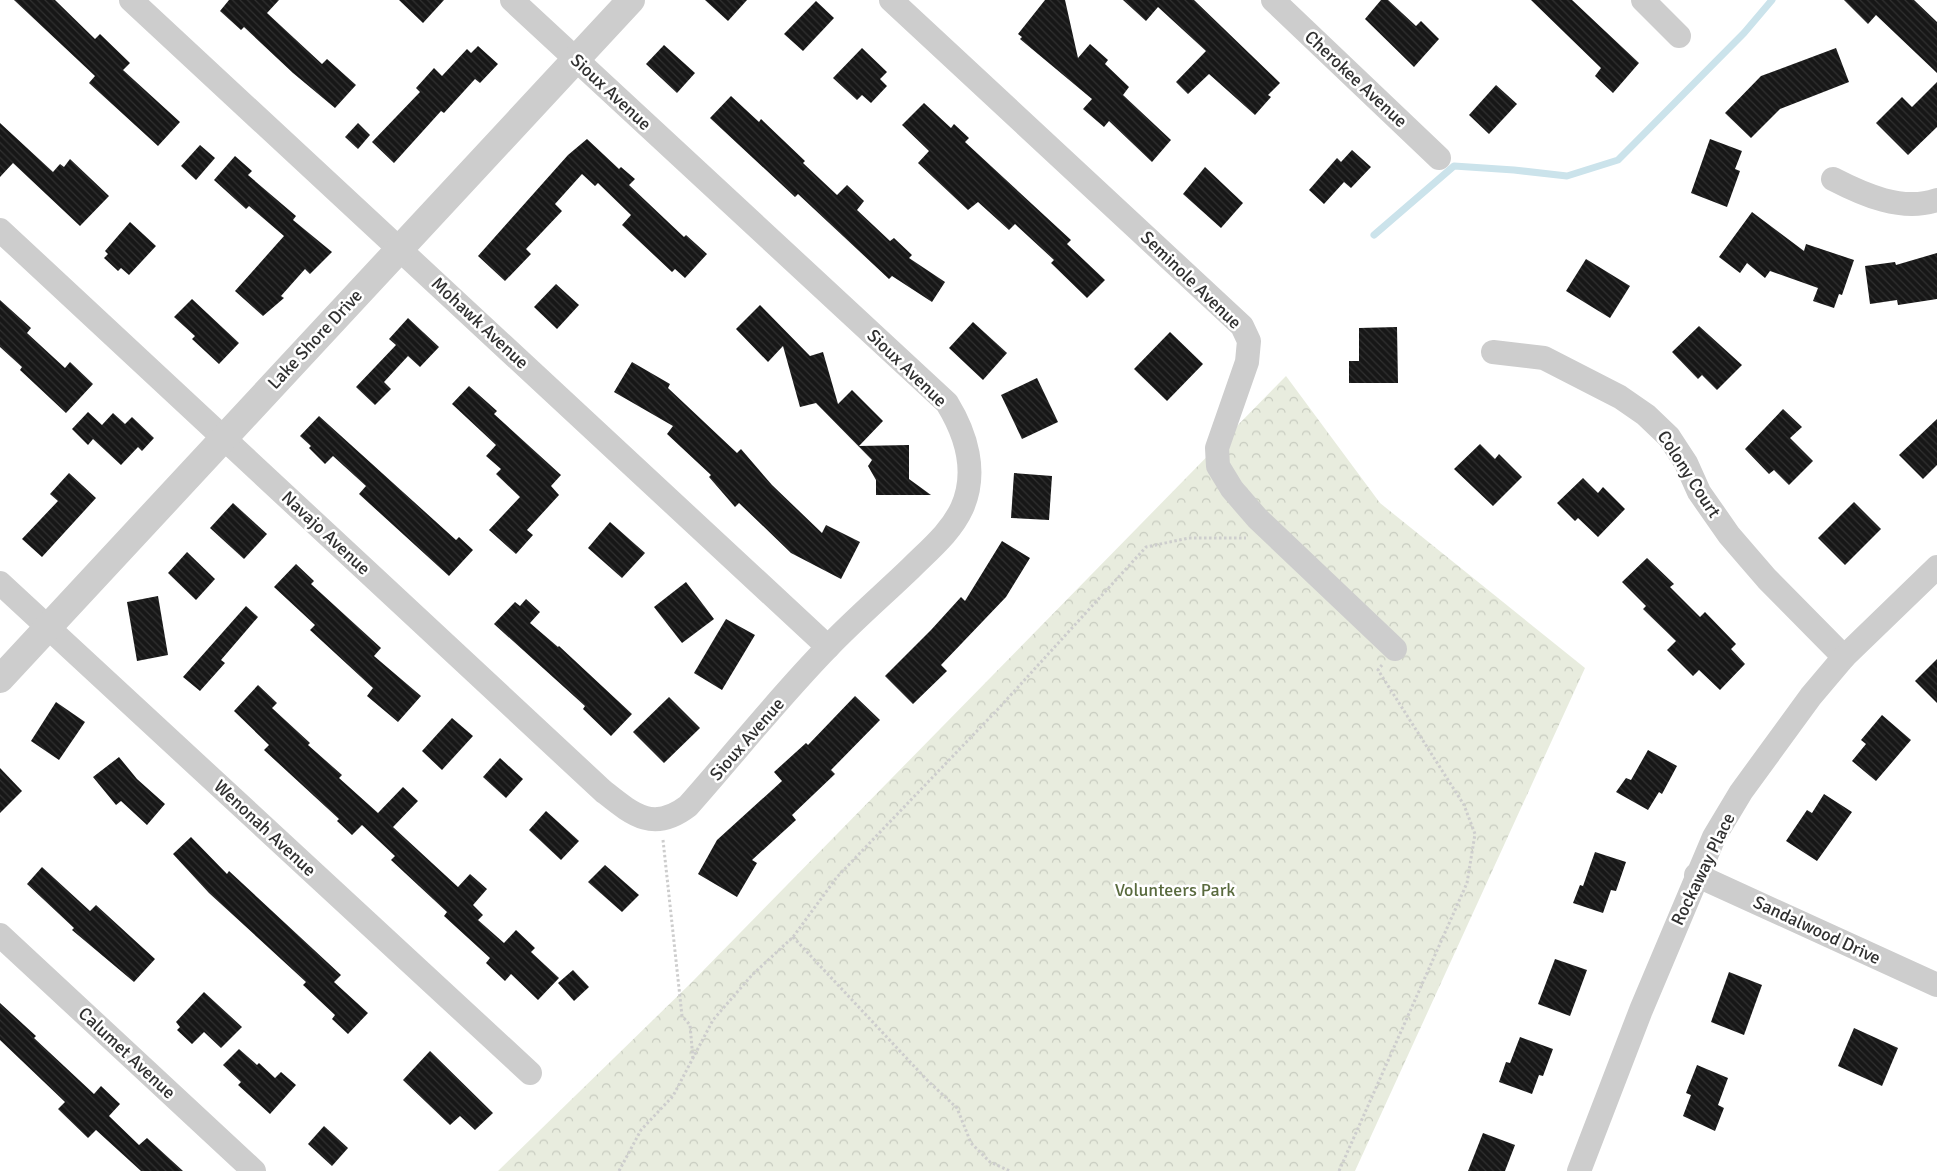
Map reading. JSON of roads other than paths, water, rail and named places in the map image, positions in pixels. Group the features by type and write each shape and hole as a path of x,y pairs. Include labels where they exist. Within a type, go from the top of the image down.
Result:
{"street":[{"name":"Mohawk Avenue","path":"131,0 828,647"},
{"name":"Sioux Avenue","path":"512,0 947,403 962,430 968,459 969,476 963,506 947,533 828,647 688,806 675,815 660,819"},
{"name":"Lake Shore Drive","path":"0,679 630,0"},
{"name":"Seminole Avenue","path":"892,0 1242,326 1248,340 1247,362 1218,448 1218,466 1232,489 1273,534 1395,648"},
{"name":"Cherokee Avenue","path":"1273,0 1439,158"},
{"path":"1644,0 1679,36"},
{"path":"1833,179 1880,198 1910,205 1937,200"},
{"name":"Navajo Avenue","path":"0,230 603,791 631,813 648,819 660,819"},
{"name":"Colony Court","path":"1493,352 1544,358 1620,397 1646,414 1669,437 1686,463 1699,492 1729,535 1767,579 1844,658"},
{"name":"Rockaway Place","path":"1579,1171 1641,1010 1696,875 1714,837 1741,792 1811,696 1844,658 1937,567"},
{"name":"Wenonah Avenue","path":"0,583 530,1073"},
{"name":"Sandalwood Drive","path":"1696,875 1937,985"},
{"name":"Calumet Avenue","path":"0,935 254,1171"}],"waterway":[{"path":"1374,235 1454,166 1567,176 1618,160 1744,33 1772,0"}],"park label":[{"name":"Volunteers Park","path":"1175,890"}]}
